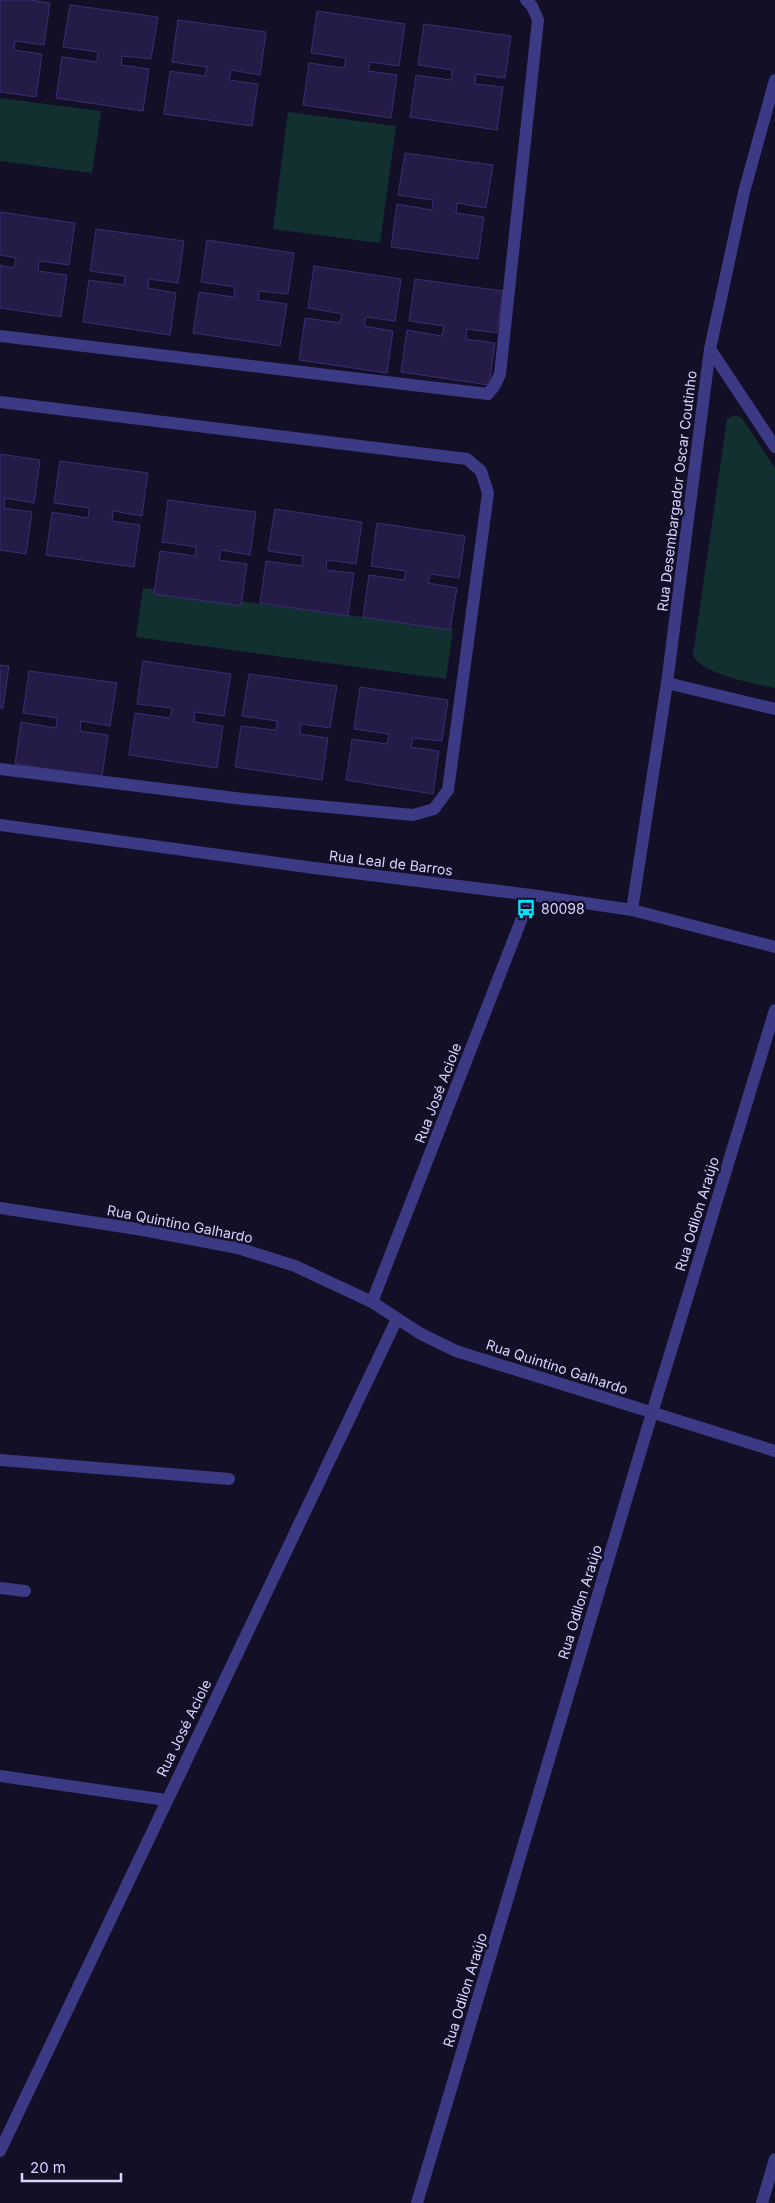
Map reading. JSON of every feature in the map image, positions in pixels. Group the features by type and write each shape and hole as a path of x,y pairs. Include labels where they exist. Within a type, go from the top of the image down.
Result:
{"street":[{"path":"0,336 488,394 500,374 538,20 532,6 526,0"},
{"name":"Rua Desembargador Oscar Coutinho","path":"632,910 667,683 710,349 744,192 775,80"},
{"path":"710,349 775,447"},
{"path":"0,402 467,459 481,471 488,493 448,790 434,809 413,815 347,809 243,799 0,769"},
{"path":"667,683 775,709"},
{"name":"Rua Leal de Barros","path":"0,825 632,910 775,947"},
{"name":"Rua José Aciole","path":"372,1302 531,895"},
{"name":"Rua Odilon Araújo","path":"417,2203 652,1413 775,1010"},
{"name":"Rua Quintino Galhardo","path":"0,1208 143,1230 238,1248 295,1266 372,1302 421,1334 456,1351 775,1451"},
{"name":"Rua José Aciole","path":"0,2151 397,1319"},
{"path":"0,1460 229,1480"},
{"path":"0,1588 24,1591"},
{"path":"0,1776 166,1800"},
{"path":"762,2203 775,2159"}],"green space":[{"path":"0,98 101,111 92,173 0,161"},
{"path":"288,112 396,126 380,243 273,229"},
{"path":"734,415 742,418 775,468 775,688 717,673 698,662 693,655 727,419"},
{"path":"143,588 453,629 446,679 136,637"}],"building":[{"path":"0,0 31,0 50,3 44,45 15,41 14,50 42,54 36,97 0,92"},
{"path":"70,5 158,17 151,59 122,56 121,65 149,69 143,111 56,98 62,57 97,62 98,52 63,47"},
{"path":"317,11 405,24 399,66 370,62 368,71 397,75 391,118 303,105 309,63 344,68 346,58 311,53"},
{"path":"178,20 266,32 260,75 231,70 229,80 258,84 252,126 164,114 170,71 205,76 207,67 172,62"},
{"path":"424,24 511,36 505,78 476,74 475,84 503,87 497,130 410,117 416,75 451,80 452,70 418,65"},
{"path":"405,153 493,165 486,208 457,203 456,213 484,217 478,259 391,247 397,204 432,210 433,200 398,195"},
{"path":"0,212 75,223 69,265 39,261 38,271 67,275 61,317 0,308 0,265 14,268 16,258 0,255"},
{"path":"96,229 184,241 178,283 149,279 148,288 176,293 170,335 83,322 89,280 124,285 125,276 90,271"},
{"path":"207,240 294,253 288,294 259,291 258,300 287,304 280,346 193,333 199,292 234,297 235,287 201,282"},
{"path":"314,266 401,279 395,321 366,317 364,326 393,331 387,373 299,360 305,318 340,323 342,314 308,308"},
{"path":"415,279 503,291 497,333 467,329 466,339 495,343 489,385 401,372 407,330 442,336 444,326 409,321"},
{"path":"0,454 40,460 34,503 5,498 4,508 32,512 26,554 0,550"},
{"path":"60,461 148,473 142,516 113,511 112,521 140,525 134,567 46,555 52,512 88,518 89,508 54,503"},
{"path":"168,500 256,512 250,555 221,550 219,560 247,564 241,606 154,594 160,551 195,556 196,547 162,542"},
{"path":"275,509 362,522 356,564 327,560 326,570 354,573 348,616 260,603 266,561 302,566 303,556 268,551"},
{"path":"377,523 465,536 459,578 430,574 428,583 457,588 450,630 363,617 369,575 404,580 406,571 371,566"},
{"path":"143,661 231,674 224,716 195,712 194,722 223,726 217,768 129,755 135,713 170,718 172,708 137,704"},
{"path":"0,665 9,666 3,708 0,708"},
{"path":"29,671 117,683 110,726 81,721 80,731 108,735 102,777 15,764 21,722 56,728 57,718 23,713"},
{"path":"249,674 337,686 330,728 301,724 300,734 328,738 322,780 235,767 241,726 276,730 277,721 242,716"},
{"path":"360,687 448,700 442,741 413,738 411,747 439,751 433,794 346,780 352,739 387,744 389,734 354,729"}],"place":[{"name":"80098","path":"526,909"}]}
